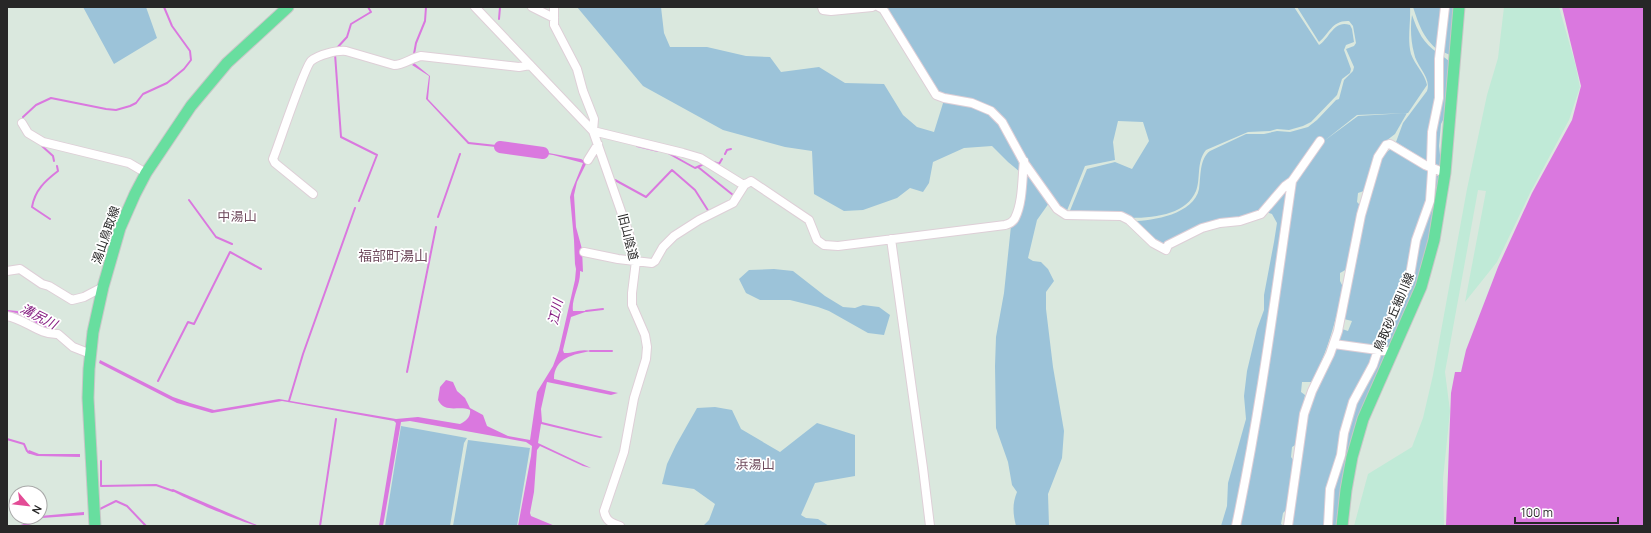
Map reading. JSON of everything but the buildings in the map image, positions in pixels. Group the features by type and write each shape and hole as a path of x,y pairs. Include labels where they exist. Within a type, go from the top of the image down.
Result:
{"main road":[{"name":"湯山鳥取線","path":"95,526 88,398 91,354 93,332 103,287 120,228 135,194 146,174 191,106 227,63 288,7"},
{"name":"鳥取砂丘細川線","path":"1342,526 1346,490 1352,457 1363,418 1421,287 1434,240 1445,173 1459,7"}],"street":[{"name":"旧山陰道","path":"475,7 593,131 620,205 636,261 632,305 645,335 647,347 646,359 634,398 624,452 604,511 605,517 608,521 620,526"},
{"path":"532,7 554,18"},
{"path":"554,7 556,29 577,69 583,91 594,119 593,131 700,158 742,184 745,184"},
{"path":"822,7 825,11 831,12 872,7"},
{"path":"879,7 883,9 936,95 972,103 991,111 1002,122 1024,161 1057,209 1066,215 1121,216 1129,220 1153,243 1166,250 1168,245 1202,228 1220,223 1240,221 1261,214 1284,186 1292,181 1320,141"},
{"path":"1328,526 1330,489 1341,455 1344,433 1354,402 1373,365 1388,325 1409,281 1416,240 1430,201 1432,132 1439,98 1439,59 1445,7"},
{"path":"313,194 275,163 273,159 304,75 311,61 339,50 394,65 400,65 421,56 519,67 530,65"},
{"path":"22,123 28,133 43,142 129,163 146,174"},
{"path":"588,160 598,144"},
{"path":"1288,526 1304,414 1312,391 1334,344 1338,331 1361,215 1378,157 1386,144 1390,144 1432,168 1445,173"},
{"path":"584,252 652,263 663,247 674,236 699,220 733,203 745,184 751,181 809,220 818,240 824,245 838,246 1005,225 1015,219 1018,208 1024,161"},
{"path":"1236,526 1254,438 1292,181"},
{"path":"891,239 930,526"},
{"path":"7,271 20,269 42,284 49,286 72,300 84,297 103,287"},
{"path":"7,316 17,318 50,334 58,334 73,347 91,354"},
{"path":"1334,344 1392,352"}],"shaded area":[{"path":"83,7 146,7 157,38 114,64"},
{"path":"577,7 661,7 664,33 670,47 707,47 746,56 770,57 781,72 819,67 845,83 884,84 903,115 917,127 934,132 944,100 969,103 994,116 1017,151 1020,172 992,146 964,148 933,162 929,183 923,192 910,188 897,198 863,210 844,211 814,194 812,151 785,147 723,130 643,86"},
{"path":"884,7 1294,7 1319,45 1332,30 1344,24 1350,25 1354,42 1346,45 1344,50 1351,69 1350,73 1342,79 1337,95 1311,122 1289,130 1277,129 1270,131 1248,132 1206,150 1201,160 1196,191 1187,203 1174,211 1157,216 1119,218 1069,213 1087,169 1115,162 1132,169 1149,141 1143,122 1118,121 1113,142 1115,160 1085,166 1066,213 1062,211 1036,174 999,115 940,95"},
{"path":"1297,7 1410,7 1409,42 1411,54 1427,85 1407,113 1395,134 1382,144 1372,163 1364,191 1358,193 1357,202 1360,205 1347,269 1340,273 1340,281 1343,287 1331,335 1323,359 1312,382 1302,382 1301,392 1305,395 1297,444 1292,447 1291,457 1294,461 1287,509 1283,513 1281,524 1284,526 1238,526 1294,185 1322,142 1322,138 1296,171 1257,213 1162,244 1157,244 1133,221 1151,220 1172,214 1189,205 1196,198 1199,189 1202,163 1206,154 1210,151 1246,134 1264,134 1277,131 1290,132 1308,127 1317,120 1336,100 1339,99 1344,80 1353,71 1354,67 1346,49 1354,46 1356,43 1353,26 1349,21 1343,21 1331,28 1319,42","holes":["1405,113 1358,116 1324,141 1357,115"]},
{"path":"1413,7 1444,7 1438,50 1425,36"},
{"path":"1446,7 1454,7 1450,55 1441,51"},
{"path":"1562,7 1644,7 1644,526 1446,526 1451,393 1455,372 1461,372 1466,350 1498,267 1532,193 1572,120 1581,86"},
{"path":"1412,15 1416,27 1422,37 1428,45 1438,53 1439,87 1430,163 1396,142 1403,123 1427,91 1428,86 1426,77 1415,58 1411,29"},
{"path":"1440,54 1449,61 1446,114 1441,124 1439,146 1441,164 1439,167 1435,167 1432,144"},
{"path":"414,63 430,76 428,99 469,142 515,147 515,149 468,144 426,99 429,76 412,65"},
{"path":"527,149 581,159 587,162 577,182 574,195 576,227 582,249 583,272 580,271 573,311 588,311 571,317 563,350 564,353 583,350 591,351 566,358 557,366 554,379 618,393 611,395 547,382 541,409 542,422 603,437 600,438 541,424 538,443 591,468 583,466 540,446 537,450 534,492 530,513 531,516 555,526 518,526 532,446 526,442 410,421 401,422 383,526 379,526 396,423 394,421 282,401 212,413 177,403 99,363 100,360 173,397 214,410 279,399 396,419 418,417 460,424 468,418 470,415 470,410 448,408 441,404 438,400 440,387 446,380 453,382 457,391 465,398 470,408 483,415 487,426 508,436 530,440 537,392 553,366 559,350 575,280 576,269 570,197 583,163 553,155 526,151"},
{"path":"1391,149 1431,170 1430,193 1408,280 1377,347 1338,341 1342,329 1348,331 1352,321 1344,319 1363,223 1381,159 1385,153"},
{"path":"1025,166 1049,203 1037,220 1028,258 1033,261 1041,262 1048,269 1054,281 1046,292 1046,309 1053,367 1064,431 1062,458 1048,494 1049,526 1016,526 1014,517 1014,501 1017,492 1012,485 1008,462 996,428 996,337 1004,293 1011,226"},
{"path":"1434,171 1439,175 1437,201 1420,276 1390,347 1380,347 1406,290"},
{"path":"1288,185 1265,358 1234,526 1221,526 1227,506 1228,483 1246,419 1244,396 1247,371 1257,329 1264,310 1264,295 1277,223 1272,214 1266,212"},
{"path":"774,269 793,271 825,296 843,307 855,308 863,305 879,307 890,315 884,335 868,333 829,311 818,307 790,300 760,300 746,293 739,279 749,270"},
{"path":"1337,347 1376,352 1343,434 1326,526 1292,526 1306,422 1313,396"},
{"path":"1385,353 1386,356 1341,492 1336,526 1329,526 1330,498 1354,404 1377,355"},
{"path":"715,407 732,410 741,429 780,452 817,423 855,435 855,476 815,483 801,515 806,518 818,519 829,526 703,526 709,520 715,504 694,489 662,484 667,464 697,408"},
{"path":"401,426 467,438 464,443 450,526 385,526"},
{"path":"468,440 530,448 517,526 453,526"},
{"path":"29,450 39,454 80,454 80,457 37,456 27,453"},
{"path":"173,489 259,526 200,504 171,490"},
{"path":"84,512 84,515 48,518 48,515"}],"sand":[{"path":"1504,7 1559,7 1575,63 1580,87 1569,120 1531,191 1497,262 1465,302 1486,191 1478,190 1445,372 1450,411 1443,479 1444,526 1354,526 1368,474 1412,447 1423,418 1433,375 1467,189 1487,95 1498,58"}],"waterway":[{"path":"23,117 36,105 51,98 116,110 136,103 143,94 167,83 184,69 191,60 190,51 172,26 164,7"},
{"path":"336,49 347,37 351,24 371,12 368,7"},
{"name":"江川","path":"414,54 416,43 425,21 426,7"},
{"path":"499,19 500,7"},
{"path":"335,54 341,137 377,155 359,201"},
{"path":"42,146 53,156 54,161"},
{"path":"637,146 658,151"},
{"name":"江川","path":"500,147 543,153"},
{"path":"725,154 727,150 731,149"},
{"path":"668,153 695,168 704,164"},
{"path":"438,217 460,154"},
{"path":"714,162 719,164 722,159"},
{"path":"50,219 32,207 33,201 41,186 58,171 57,166"},
{"path":"698,167 733,195"},
{"path":"615,180 646,197 672,170 695,190 709,212"},
{"path":"189,200 216,237 232,244"},
{"path":"289,401 303,354 355,208"},
{"path":"407,372 436,227"},
{"path":"158,381 188,322 194,324 230,252 261,269"},
{"path":"586,311 603,309"},
{"name":"溝尻川","path":"7,311 17,312 50,329"},
{"path":"590,351 612,351"},
{"path":"320,526 336,419"},
{"path":"7,439 24,444 27,451 30,453"},
{"path":"101,461 101,486 156,485 173,491"},
{"path":"98,510 116,501 127,506 146,526"}],"district":[{"name":"中湯山","path":"237,216"},
{"name":"福部町湯山","path":"393,256"},
{"name":"浜湯山","path":"755,464"}]}
